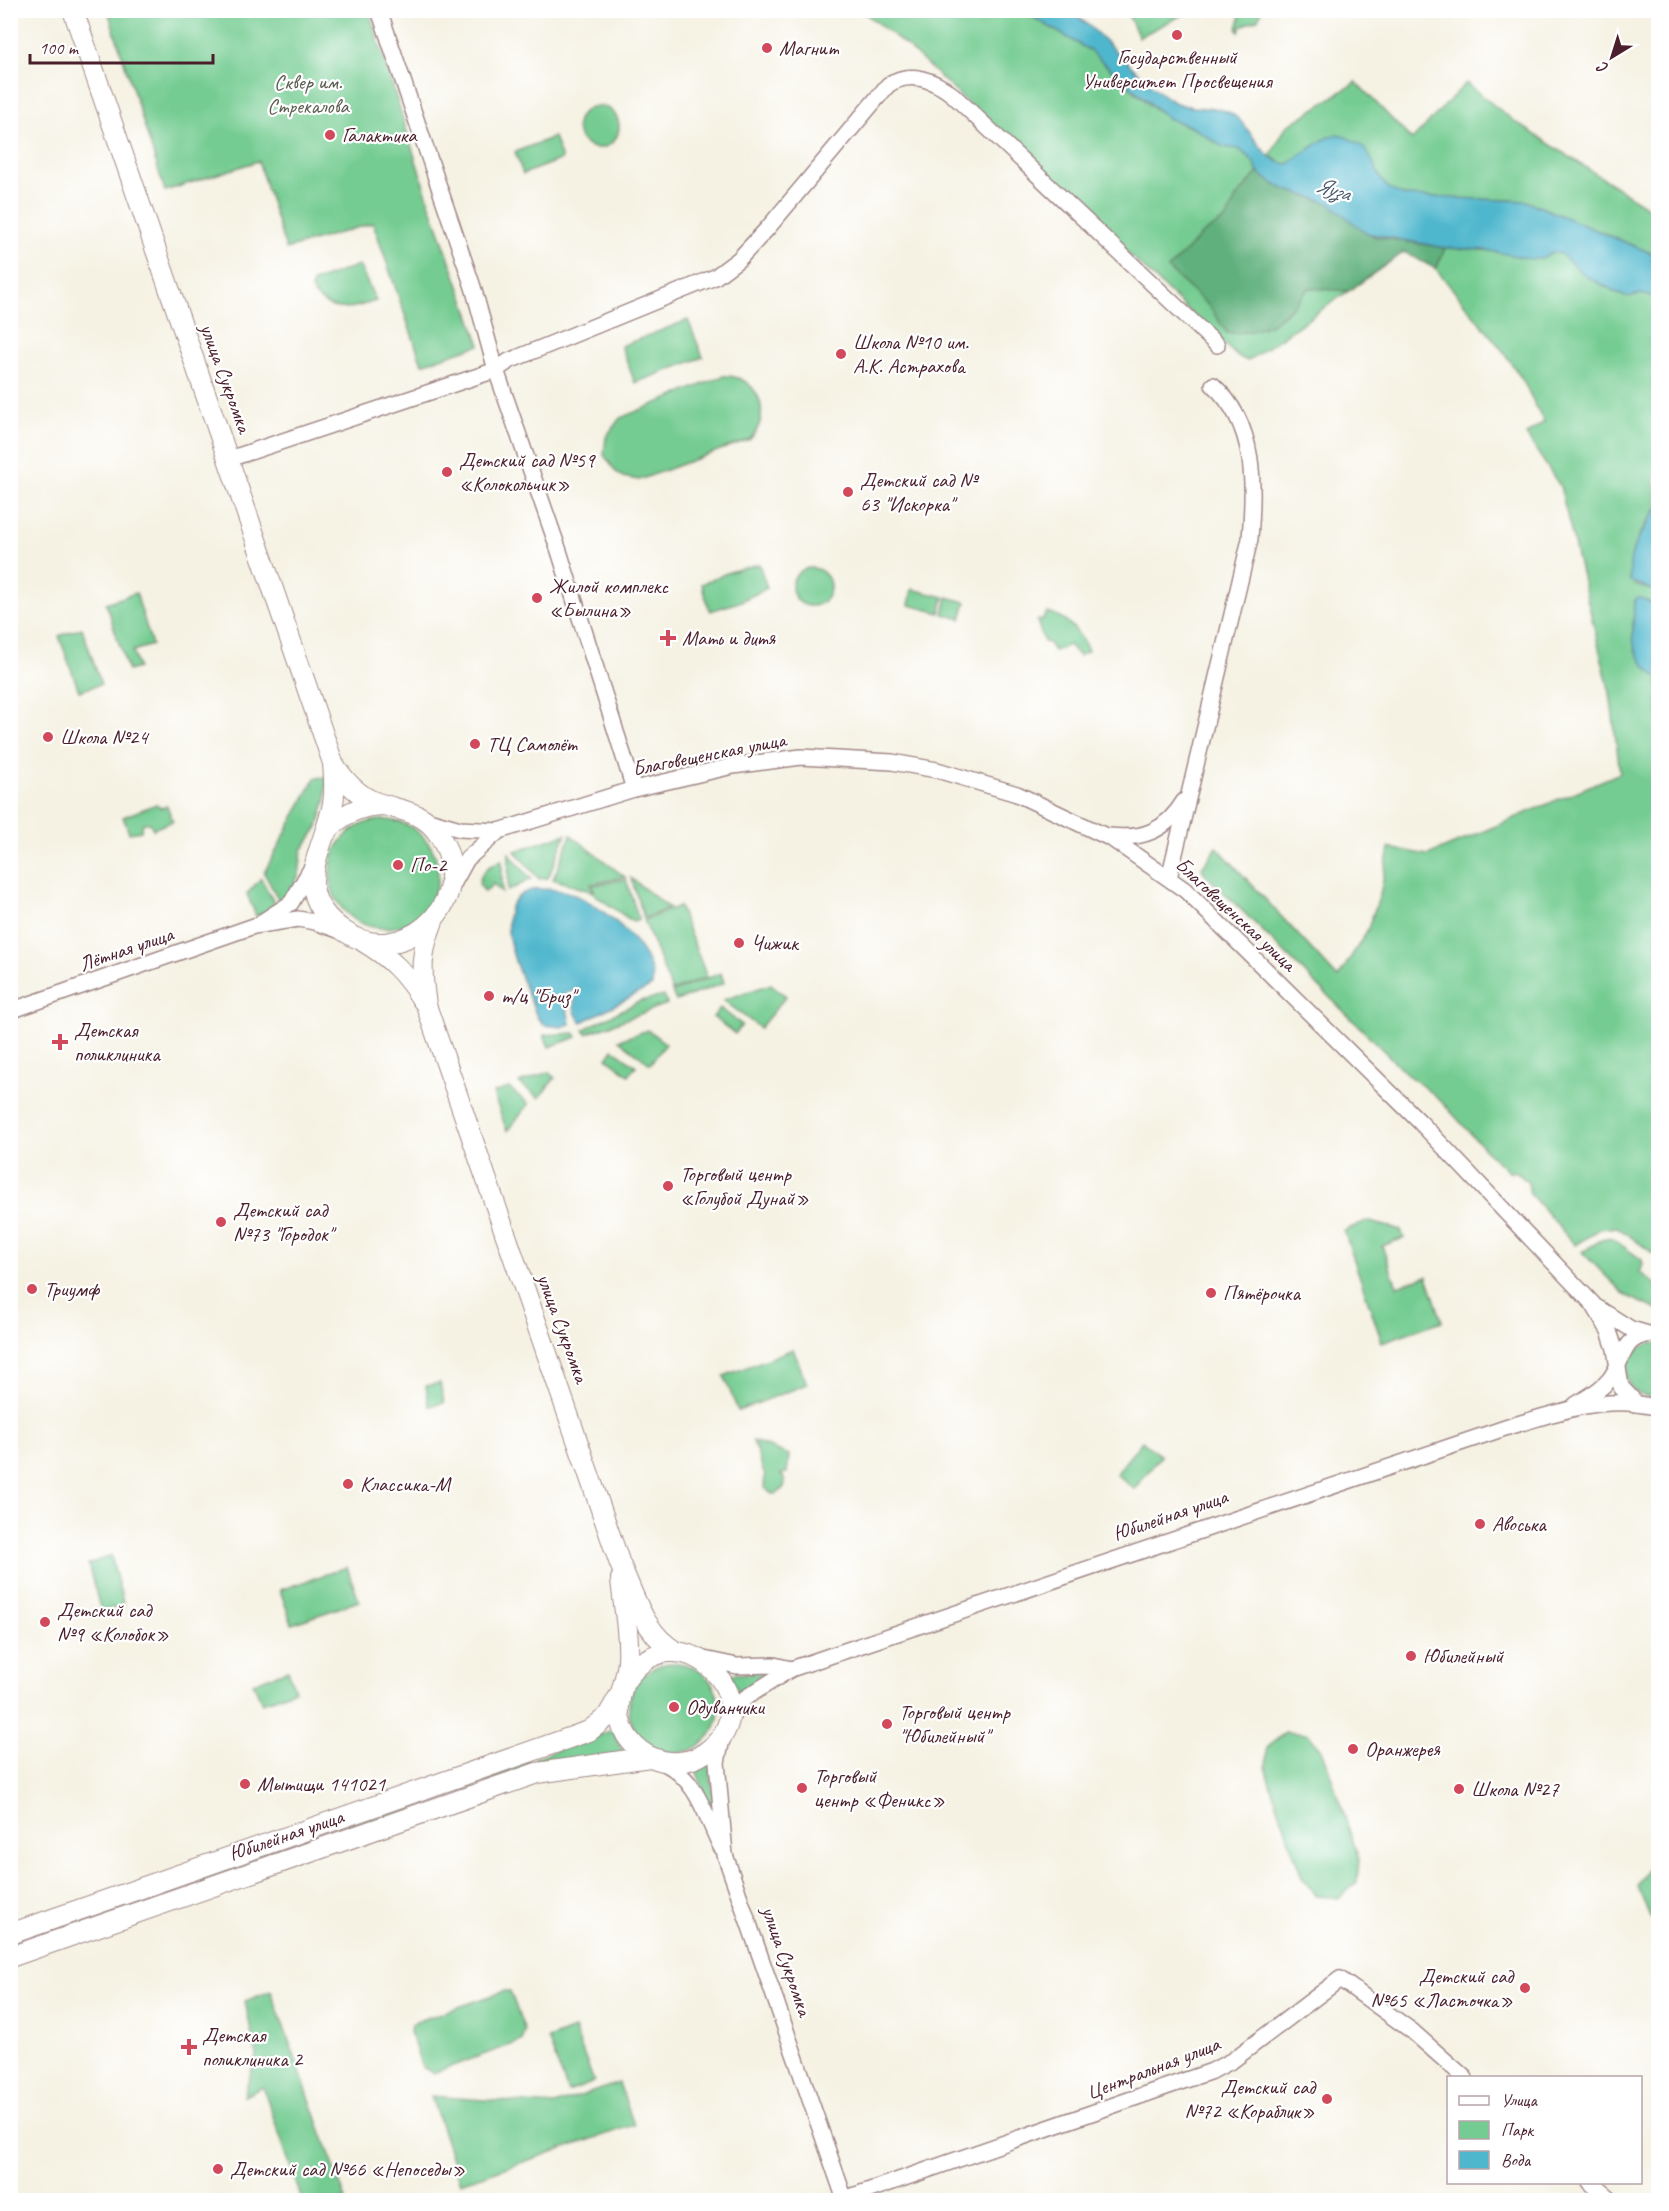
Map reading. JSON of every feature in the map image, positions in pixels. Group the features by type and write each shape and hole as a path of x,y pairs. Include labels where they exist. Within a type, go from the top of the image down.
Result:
{"main road":[{"name":"улица Сукромка","path":"73,10 333,763"},
{"path":"333,763 349,784 361,794 376,802 405,809 423,818 437,832 445,846 450,859 449,890 442,908 433,921 418,933 403,940 389,943 351,935 328,917 320,904 314,888 316,853 332,810 333,763"},
{"path":"316,853 327,832 345,815 374,805 391,805"},
{"name":"улица Сукромка","path":"433,921 423,945 420,963 426,1005 620,1564 653,1633 659,1641 677,1652"},
{"name":"улица Сукромка","path":"351,935 390,958 402,970 426,1005"},
{"path":"620,1564 628,1656 622,1688 619,1704 622,1726 633,1744 655,1759 671,1763 692,1760 711,1749 726,1727 729,1700 722,1680 708,1664 698,1658 677,1652 646,1660 622,1688"},
{"name":"Юбилейная улица","path":"10,1934 589,1731 607,1718 622,1688"},
{"name":"Юбилейная улица","path":"10,1957 537,1773 655,1759"}],"street":[{"path":"380,10 473,287 496,370 559,551 634,789"},
{"path":"229,459 496,370 509,361 719,275 767,229 888,85 911,77 930,80 952,95 1217,345"},
{"path":"1169,878 1244,568 1252,508 1250,461 1243,427 1226,397 1213,385"},
{"name":"Благовещенская улица","path":"499,831 634,789 733,766 782,759 823,758 892,762 988,784 1036,802 1106,836 1185,890 1420,1122 1593,1304"},
{"path":"1106,836 1122,838 1153,833 1175,815 1191,788"},
{"path":"423,818 460,829 499,831"},
{"path":"449,890 467,859 499,831"},
{"path":"254,926 291,903 307,878 316,853"},
{"path":"254,926 298,920 315,921 351,935"},
{"name":"Лётная улица","path":"10,1011 254,926"},
{"path":"1593,1304 1620,1323 1653,1334"},
{"path":"1593,1304 1609,1331 1621,1387 1651,1407"},
{"name":"Юбилейная улица","path":"1566,1410 1607,1383 1628,1344 1653,1334"},
{"name":"Юбилейная улица","path":"726,1727 745,1698 791,1669 1503,1428 1566,1410 1605,1403 1651,1407"},
{"name":"Юбилейная улица","path":"698,1658 737,1666 774,1665 791,1669"},
{"name":"улица Сукромка","path":"726,1727 717,1762 725,1855 845,2200"},
{"path":"655,1759 675,1768 692,1786 725,1855"},
{"name":"Центральная улица","path":"845,2200 1212,2071 1233,2060 1341,1979 1412,2031 1463,2076"},
{"path":"1592,2184 1611,2200"}],"green space":[{"name":"Сквер им. Стрекалова","path":"108,11 369,11 430,205 480,345 422,364 373,223 286,249 258,161 165,191"},
{"path":"862,11 1023,11 1089,50 1152,107 1175,121 1202,132 1218,144 1239,149 1253,161 1258,172 1404,252 1248,361 1238,357 908,47"},
{"path":"1126,11 1190,11 1139,37"},
{"path":"1237,11 1260,11 1261,14 1257,20 1241,26 1239,32 1237,28 1240,18"},
{"path":"1356,82 1412,140 1466,83 1514,121 1658,214 1658,256 1526,201 1405,196 1382,182 1370,157 1313,146 1288,164 1281,163 1270,156 1286,127"},
{"path":"598,106 606,107 613,112 618,119 618,135 613,142 606,147 598,148 590,147 583,142 578,135 577,127 578,119 583,112 590,107"},
{"path":"554,137 562,159 523,174 515,152"},
{"path":"1258,172 1284,189 1329,203 1373,236 1445,248 1436,269 1404,252 1349,291 1309,288 1283,316 1274,322 1254,331 1227,333 1209,306 1168,269 1202,234 1227,218 1236,198"},
{"path":"1445,248 1486,250 1540,259 1552,252 1560,253 1587,277 1625,297 1641,294 1658,298 1658,474 1655,478 1658,507 1639,535 1635,585 1658,592 1658,612 1650,602 1634,602 1633,636 1636,652 1658,678 1658,1257 1617,1227 1600,1229 1575,1245 1530,1194 1528,1183 1517,1172 1509,1171 1492,1157 1442,1102 1405,1072 1204,873 1202,868 1217,847 1338,978 1367,931 1380,895 1389,848 1428,855 1620,773 1610,693 1560,486 1526,435 1544,422 1522,379 1503,351 1436,269"},
{"path":"359,265 376,301 348,308 333,307 318,298 311,290 313,282"},
{"path":"688,320 703,357 635,383 621,346"},
{"path":"723,376 735,377 745,382 759,398 761,419 750,439 639,480 623,477 616,472 604,455 606,437 620,418"},
{"path":"759,564 767,588 739,602 710,611 701,584 729,572"},
{"path":"811,568 825,573 830,587 825,601 811,606 797,601 792,587 797,573"},
{"path":"912,589 944,597 940,613 909,605"},
{"path":"136,593 152,645 133,651 138,668 128,671 106,603"},
{"path":"947,597 966,602 961,619 943,614"},
{"path":"1047,613 1060,617 1072,626 1088,651 1079,656 1069,645 1054,651 1049,643 1044,642 1037,621 1043,619"},
{"path":"82,628 101,684 79,691 59,636"},
{"path":"326,777 326,799 318,827 302,850 299,875 282,906 264,873 315,778"},
{"path":"156,804 161,808 167,806 173,821 153,829 150,823 143,823 141,831 129,833 123,817"},
{"path":"384,820 405,824 422,836 434,853 438,874 434,895 422,912 405,924 384,928 363,924 346,912 334,895 330,874 334,853 346,836 363,824"},
{"path":"566,834 548,878 539,879 515,851"},
{"path":"571,835 625,877 591,884 593,892 553,879"},
{"path":"509,853 531,879 508,891"},
{"path":"502,860 502,893 493,884 485,892 479,884 482,875 490,866"},
{"path":"261,878 277,908 256,916 247,894"},
{"path":"631,878 669,908 644,918"},
{"path":"626,879 639,920 633,922 595,895 593,885"},
{"path":"679,906 707,977 672,991 644,920"},
{"path":"721,973 724,983 676,1001 672,992"},
{"path":"771,984 786,996 760,1028 723,1000"},
{"path":"664,996 667,1004 586,1034 584,1029 640,1001"},
{"path":"720,1008 742,1025 735,1034 713,1017"},
{"path":"648,1030 666,1044 650,1064 619,1040"},
{"path":"575,1033 577,1037 549,1047 544,1035"},
{"path":"613,1049 636,1066 629,1075 607,1058"},
{"path":"548,1072 555,1078 539,1098 519,1083"},
{"path":"509,1088 529,1104 507,1131 493,1093"},
{"path":"1366,1221 1401,1230 1404,1238 1382,1246 1397,1286 1427,1276 1442,1321 1382,1342 1344,1231"},
{"path":"1612,1238 1642,1260 1643,1265 1640,1272 1658,1286 1658,1310 1625,1295 1582,1252 1601,1240"},
{"path":"1653,1343 1658,1344 1657,1398 1644,1396 1634,1390 1628,1382 1626,1373 1627,1363 1632,1355 1640,1347"},
{"path":"793,1349 807,1384 738,1411 724,1376"},
{"path":"440,1383 444,1403 429,1406 426,1386"},
{"path":"753,1441 789,1455 787,1473 781,1474 785,1484 780,1492 772,1494 764,1487 765,1476"},
{"path":"1142,1441 1161,1456 1134,1489 1116,1474"},
{"path":"111,1556 124,1606 101,1611 88,1564"},
{"path":"347,1567 359,1601 292,1624 280,1590"},
{"path":"674,1663 691,1666 706,1676 716,1691 719,1708 716,1725 706,1740 691,1750 674,1753 657,1750 642,1740 632,1725 629,1708 632,1691 642,1676 657,1666"},
{"path":"288,1670 295,1690 262,1703 253,1683"},
{"path":"772,1672 773,1675 738,1693 731,1674"},
{"path":"613,1730 620,1747 628,1755 551,1761 538,1765 535,1758"},
{"path":"1285,1732 1308,1734 1323,1752 1359,1859 1357,1882 1340,1898 1317,1896 1302,1878 1266,1771 1267,1748"},
{"path":"528,1760 531,1768 11,1950 10,1941"},
{"path":"710,1763 716,1826 696,1770"},
{"path":"1658,1851 1658,1920 1651,1919 1637,1886"},
{"path":"271,1991 346,2200 302,2200 263,2087 244,2096 256,2056 245,2001"},
{"path":"510,1991 525,2031 522,2041 433,2073 422,2067 410,2032 411,2026 418,2021"},
{"path":"574,2029 594,2082 568,2092 548,2039"},
{"path":"619,2083 634,2125 460,2183 431,2096 554,2105"}],"water":[{"name":"Яуза","path":"1060,9 1075,15 1162,94 1181,105 1213,108 1235,116 1265,152 1279,162 1288,164 1326,138 1337,134 1363,147 1382,181 1394,192 1405,196 1526,201 1658,256 1658,298 1641,294 1626,297 1587,277 1560,253 1552,252 1540,259 1531,259 1486,250 1445,248 1366,233 1329,203 1284,189 1269,181 1258,172 1253,161 1239,149 1223,147 1192,127 1167,118 1089,50 1023,11"},
{"path":"1658,507 1658,592 1630,581 1630,569 1633,549"},
{"path":"1637,598 1646,600 1658,612 1658,678 1636,652 1633,636 1634,602"},
{"path":"536,889 559,890 573,894 612,919 626,931 646,958 651,972 652,986 582,1022 576,1015 574,1006 579,989 566,993 570,1024 561,1027 544,1025 537,1017 516,964 510,944 508,925 510,908 519,896"}],"waterway":[{"path":"1656,1168 1658,1158"}],"place":[{"name":"Государственный Университет Просвещения","path":"1177,35"},
{"name":"Магнит","path":"767,48"},
{"name":"Галактика","path":"330,135"},
{"name":"Школа №10 им. А.К. Астрахова","path":"841,354"},
{"name":"Детский сад №59 «Колокольчик»","path":"447,472"},
{"name":"Детский сад № 63 \"Искорка\"","path":"848,492"},
{"name":"Жилой комплекс «Былина»","path":"537,598"},
{"name":"Мать и дитя","path":"668,638"},
{"name":"Школа №24","path":"48,737"},
{"name":"ТЦ Самолёт","path":"475,744"},
{"name":"По-2","path":"398,865"},
{"name":"Чижик","path":"739,943"},
{"name":"т/ц \"Бриз\"","path":"489,996"},
{"name":"Детская поликлиника","path":"60,1042"},
{"name":"Торговый центр «Голубой Дунай»","path":"668,1186"},
{"name":"Детский сад №73 \"Городок\"","path":"221,1222"},
{"name":"Триумф","path":"32,1289"},
{"name":"Пятёрочка","path":"1211,1293"},
{"name":"Классика-М","path":"348,1484"},
{"name":"Авоська","path":"1480,1524"},
{"name":"Детский сад №9 «Колобок»","path":"45,1622"},
{"name":"Юбилейный","path":"1411,1656"},
{"name":"Одуванчики","path":"674,1707"},
{"name":"Торговый центр \"Юбилейный\"","path":"887,1724"},
{"name":"Оранжерея","path":"1353,1749"},
{"name":"Мытищи 141021","path":"245,1784"},
{"name":"Торговый центр «Феникс»","path":"802,1788"},
{"name":"Школа №27","path":"1459,1789"},
{"name":"Детский сад №65 «Ласточка»","path":"1525,1988"},
{"name":"Детская поликлиника 2","path":"189,2047"},
{"name":"Детский сад №72 «Кораблик»","path":"1327,2099"},
{"name":"Детский сад №66 «Непоседы»","path":"218,2169"}]}
